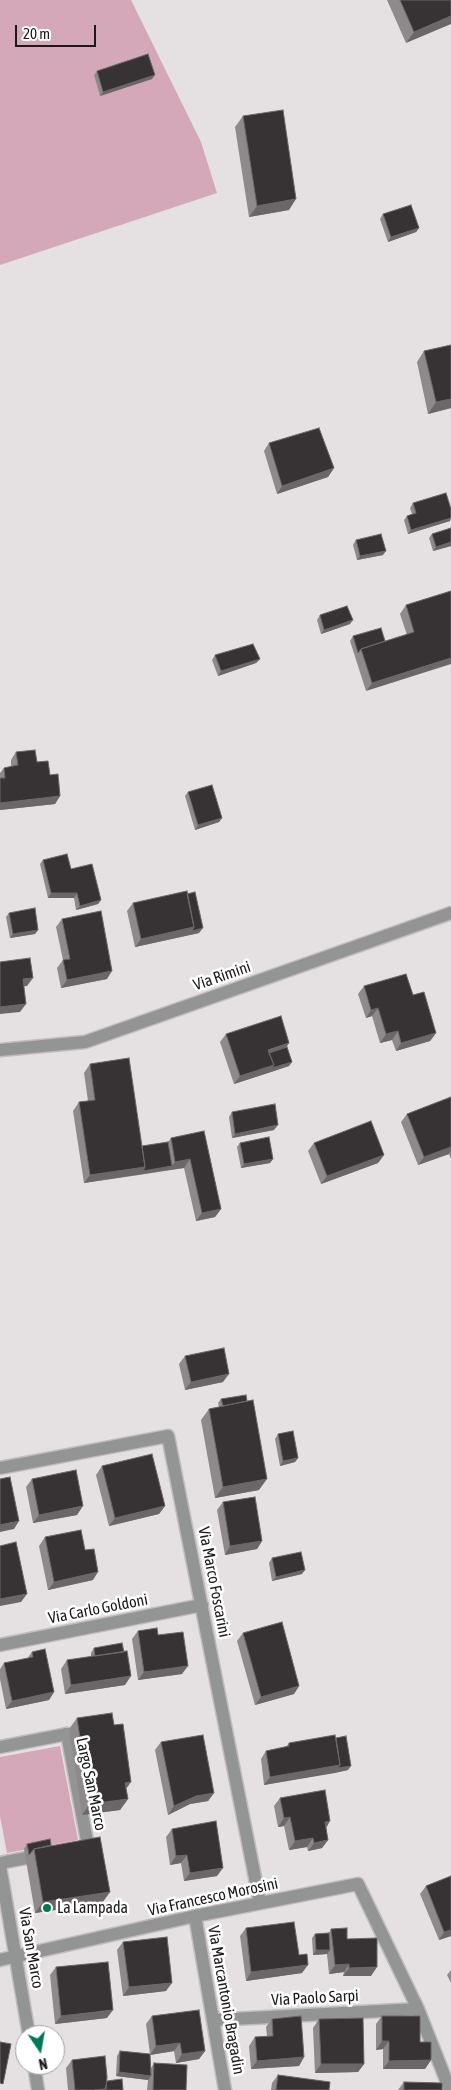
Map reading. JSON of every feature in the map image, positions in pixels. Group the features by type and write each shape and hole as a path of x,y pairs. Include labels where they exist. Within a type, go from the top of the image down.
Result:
{"street":[{"name":"Via Rimini","path":"0,1050 85,1042 451,913"},
{"name":"Via Marco Foscarini","path":"0,1468 168,1436 260,1903"},
{"name":"Via Carlo Goldoni","path":"0,1645 202,1605"},
{"name":"Largo San Marco","path":"0,1747 67,1734 83,1847"},
{"path":"0,1865 58,1852"},
{"name":"Via San Marco","path":"0,1865 27,2025"},
{"name":"Via Francesco Morosini","path":"0,1960 195,1916 358,1884 418,2009"},
{"name":"Via Marcantonio Bragadin","path":"195,1916 226,2090"},
{"path":"418,2009 450,2090"},
{"name":"Via Paolo Sarpi","path":"214,2020 418,2009"},
{"path":"36,2075 38,2090"}],"shaded area":[{"path":"0,0 131,0 201,142 217,193 0,265"},
{"path":"60,1746 78,1840 7,1853 0,1816 0,1757"}],"building":[{"path":"400,0 451,0 451,16 414,32"},
{"path":"148,54 155,75 103,92 97,71"},
{"path":"283,110 296,199 257,206 243,116"},
{"path":"411,205 419,228 391,237 383,214"},
{"path":"451,345 451,399 436,402 424,351"},
{"path":"319,428 334,468 282,486 269,443"},
{"path":"446,493 451,509 451,518 411,530 407,516 416,513 413,503"},
{"path":"451,528 451,542 436,547 432,534"},
{"path":"381,534 386,551 360,556 356,540"},
{"path":"451,591 451,658 372,683 361,649 414,632 406,605"},
{"path":"347,606 353,620 324,630 320,615"},
{"path":"381,628 385,641 361,649 358,653 353,636"},
{"path":"253,644 260,659 221,671 215,655"},
{"path":"35,750 37,762 48,761 50,775 58,774 60,796 0,803 0,778 5,778 4,768 18,765 16,752"},
{"path":"212,785 222,818 198,825 188,792"},
{"path":"67,854 71,869 92,864 101,900 80,906 77,893 51,893 43,860"},
{"path":"187,891 194,927 141,939 133,903"},
{"path":"195,892 203,928 192,931 194,927 187,894"},
{"path":"35,908 38,930 13,934 9,913"},
{"path":"101,911 112,971 67,980 63,960 70,959 62,919"},
{"path":"30,958 33,978 23,979 26,1004 0,1007 0,962"},
{"path":"406,974 413,995 424,992 436,1033 401,1043 398,1031 386,1034 378,1008 371,1010 364,986"},
{"path":"281,1016 289,1043 268,1050 274,1065 240,1076 226,1034"},
{"path":"287,1047 292,1062 272,1068 274,1065 269,1053"},
{"path":"129,1058 145,1167 90,1175 79,1102 95,1100 90,1064"},
{"path":"451,1097 451,1147 424,1157 407,1114"},
{"path":"275,1104 278,1125 235,1134 232,1112"},
{"path":"371,1121 384,1155 327,1176 314,1143"},
{"path":"204,1131 221,1209 202,1213 190,1159 175,1162 171,1138"},
{"path":"269,1137 273,1159 244,1164 240,1143"},
{"path":"168,1142 172,1166 143,1171 145,1167 142,1146"},
{"path":"224,1348 229,1374 191,1382 185,1356"},
{"path":"246,1395 247,1401 223,1406 221,1399"},
{"path":"253,1400 267,1479 223,1487 209,1409"},
{"path":"293,1431 298,1458 283,1461 278,1434"},
{"path":"152,1454 165,1506 115,1518 102,1466"},
{"path":"76,1470 83,1506 39,1515 32,1479"},
{"path":"10,1477 19,1521 0,1525 0,1479"},
{"path":"255,1497 262,1541 230,1546 223,1502"},
{"path":"81,1530 85,1550 94,1549 98,1572 54,1582 45,1537"},
{"path":"16,1542 27,1594 0,1599 0,1546"},
{"path":"301,1552 305,1570 276,1577 272,1558"},
{"path":"282,1622 299,1686 261,1697 243,1633"},
{"path":"157,1628 158,1635 183,1632 188,1666 144,1672 138,1631"},
{"path":"122,1643 124,1652 95,1656 94,1648"},
{"path":"45,1649 54,1692 12,1701 4,1663 33,1657 32,1652"},
{"path":"127,1651 131,1676 71,1685 67,1660"},
{"path":"112,1713 114,1725 123,1724 131,1782 125,1783 128,1799 90,1804 77,1718"},
{"path":"203,1735 214,1793 196,1796 174,1806 161,1742"},
{"path":"335,1735 340,1765 270,1777 266,1751 289,1746 289,1743"},
{"path":"346,1736 351,1766 338,1768 340,1765 336,1738"},
{"path":"325,1790 330,1821 325,1822 328,1840 314,1843 313,1838 295,1841 290,1817 284,1818 280,1798"},
{"path":"216,1821 223,1868 190,1873 187,1855 176,1856 172,1829"},
{"path":"100,1837 110,1892 43,1902 34,1849"},
{"path":"50,1839 51,1845 34,1849 29,1855 27,1844"},
{"path":"451,1876 451,1930 444,1932 426,1886"},
{"path":"294,1922 299,1955 307,1954 308,1965 251,1972 246,1928"},
{"path":"347,1928 347,1939 377,1938 377,1967 349,1968 349,1964 335,1965 331,1929"},
{"path":"329,1933 330,1950 316,1950 315,1934"},
{"path":"167,1937 172,1983 129,1987 123,1942"},
{"path":"108,1962 113,2010 61,2016 56,1967"},
{"path":"199,2010 205,2051 182,2054 180,2043 156,2046 152,2016"},
{"path":"301,2016 304,2057 257,2061 255,2037 273,2036 272,2019"},
{"path":"382,2016 420,2016 420,2042 431,2042 431,2060 389,2061 389,2041 382,2041"},
{"path":"363,2018 364,2064 321,2064 319,2019"},
{"path":"0,2042 11,2044 3,2084 0,2083"},
{"path":"120,2051 150,2054 151,2076 119,2072"},
{"path":"105,2056 106,2089 75,2090 72,2060"},
{"path":"154,2063 187,2065 186,2090 153,2090"},
{"path":"278,2075 330,2082 329,2090 276,2090"},
{"path":"122,2079 123,2090 105,2090 107,2081"},
{"path":"404,2082 442,2083 442,2090 404,2090"}],"place":[{"name":"La Lampada","path":"47,1908"}]}
